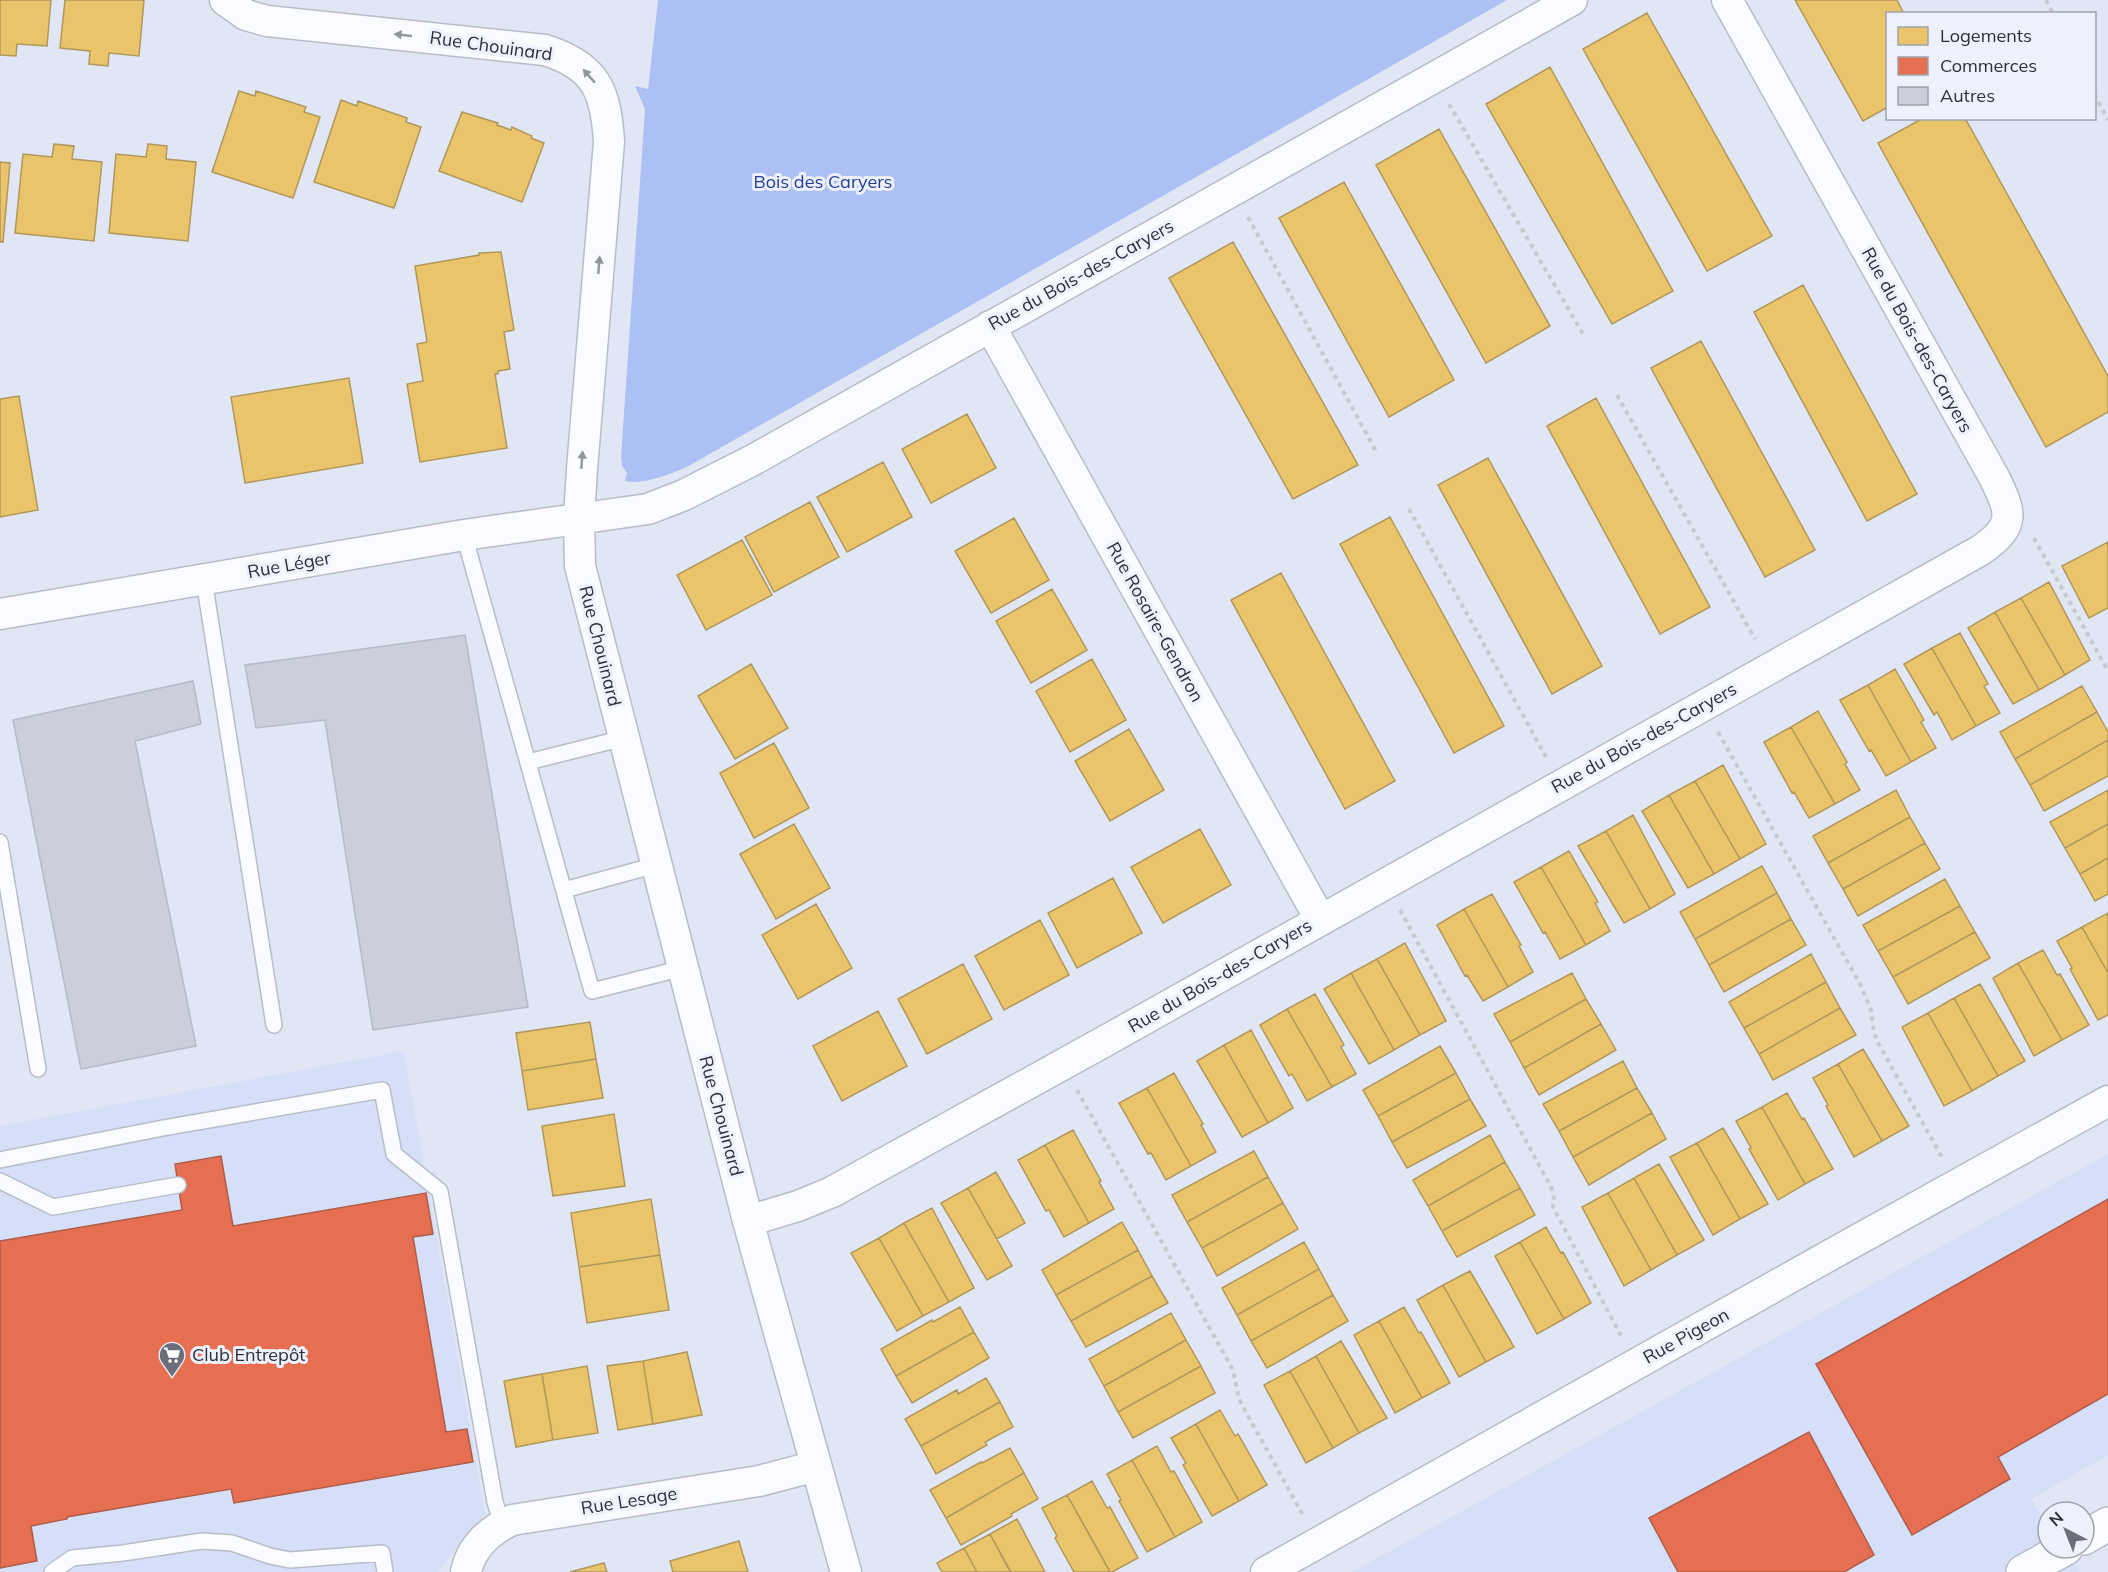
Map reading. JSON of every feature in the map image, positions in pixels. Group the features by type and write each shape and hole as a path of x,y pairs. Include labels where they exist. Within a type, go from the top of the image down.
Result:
{"street":[{"name":"Rue Chouinard","path":"225,0 246,15 267,21 545,50 575,63 587,72 598,87 606,106 609,142 579,518 582,576 748,1221 846,1572"},
{"name":"Rue du Bois-des-Caryers","path":"579,518 648,509 684,495 753,460 1572,0"},
{"name":"Rue du Bois-des-Caryers","path":"748,1221 825,1195 1107,1040 1976,552 1993,542 2004,530 2007,524 2006,505 1994,477 1727,0"},
{"name":"Rue Rosaire-Gendron","path":"990,326 1320,919"},
{"name":"Rue Léger","path":"0,615 579,518"},
{"name":"Rue Pigeon","path":"1266,1572 2108,1101"},
{"name":"Rue Lesage","path":"466,1572 469,1560 482,1539 502,1525 530,1516 759,1481 816,1466"},
{"path":"2023,1572 2044,1560"}],"lane":[{"path":"464,536 592,991 683,968"},
{"path":"204,580 274,1025"},
{"path":"528,762 624,738"},
{"path":"0,842 38,1069"},
{"path":"564,890 656,865"},
{"path":"0,1160 163,1128 382,1090 394,1155 440,1191 494,1497 502,1525"},
{"path":"0,1181 53,1207 178,1185"},
{"path":"52,1572 72,1558 123,1553 202,1540 232,1543 290,1560 382,1553 385,1572"}],"path":[{"path":"2096,98 2108,120"},
{"path":"1449,104 1583,334"},
{"path":"1248,218 1377,453"},
{"path":"1617,395 1755,639"},
{"path":"1409,509 1546,757"},
{"path":"2031,534 2108,671"},
{"path":"1717,730 1860,984 1871,1010 1874,1033 1878,1043 1943,1159"},
{"path":"1399,909 1551,1187 1554,1198 1553,1207 1623,1339"},
{"path":"1076,1089 1233,1370 1239,1398 1246,1414 1304,1517"}],"shaded area":[{"path":"404,1051 485,1514 438,1572 0,1572 0,1126"},
{"path":"2108,1154 2108,1455 2031,1499 2036,1507 2036,1560 2072,1560 2080,1572 1352,1572"}],"green space":[{"name":"Bois des Caryers","path":"658,0 1507,0 685,468 655,479 633,482 625,481 627,473 622,466 621,456 645,109 635,86 648,89"}],"building: Logements":[{"path":"0,0 51,0 47,46 17,44 16,56 0,55"},
{"path":"65,0 144,0 139,56 109,53 108,66 89,64 90,51 60,48"},
{"path":"1795,0 1897,0 1903,12 1886,12 1886,108 1863,121"},
{"path":"1647,13 1772,236 1707,271 1583,49"},
{"path":"1550,67 1673,291 1612,324 1486,104"},
{"path":"239,91 255,96 256,91 306,107 304,112 320,117 293,198 212,172"},
{"path":"341,100 357,106 358,101 407,118 406,122 421,127 394,208 314,182"},
{"path":"462,112 498,123 497,125 511,130 512,127 544,143 522,202 439,171"},
{"path":"1919,120 1966,120 2108,376 2108,412 2046,447 1878,143"},
{"path":"1439,129 1550,326 1486,363 1376,165"},
{"path":"54,144 74,146 72,159 102,162 94,241 15,233 23,154 52,157"},
{"path":"148,144 167,146 166,159 196,162 188,241 109,233 116,154 146,157"},
{"path":"0,162 10,163 3,242 0,242"},
{"path":"1344,182 1454,380 1389,417 1279,218"},
{"path":"1233,242 1358,465 1293,499 1169,278"},
{"path":"501,252 514,330 504,332 510,369 498,371 498,374 495,374 507,448 420,462 407,384 423,381 417,344 427,342 415,266 479,255 479,253"},
{"path":"1803,285 1917,494 1867,521 1754,312"},
{"path":"1701,341 1815,550 1765,577 1651,368"},
{"path":"349,378 363,463 245,483 231,397"},
{"path":"19,396 38,510 0,517 0,399"},
{"path":"1596,398 1710,607 1660,634 1547,426"},
{"path":"967,414 996,468 931,503 902,449"},
{"path":"1488,458 1602,666 1552,694 1438,485"},
{"path":"883,462 912,517 847,552 817,497"},
{"path":"810,502 839,557 774,592 745,537"},
{"path":"1390,517 1504,726 1454,753 1340,544"},
{"path":"1014,518 1049,580 991,613 955,551"},
{"path":"742,540 772,595 706,630 677,575"},
{"path":"2108,542 2108,608 2089,618 2062,566"},
{"path":"1281,573 1395,781 1345,809 1231,600"},
{"path":"2049,582 2090,660 2065,675 2021,598"},
{"path":"1052,589 1087,650 1031,683 996,621"},
{"path":"2021,598 2065,675 2039,690 1995,612"},
{"path":"1995,612 2039,690 2013,704 1968,628"},
{"path":"1960,633 1988,684 1984,686 2000,713 1976,726 1932,648"},
{"path":"1932,648 1976,726 1952,740 1937,712 1934,715 1904,664"},
{"path":"1092,659 1126,720 1070,752 1036,691"},
{"path":"751,664 788,728 735,759 698,696"},
{"path":"1895,669 1924,720 1921,722 1936,748 1911,762 1868,685"},
{"path":"1868,685 1911,762 1886,776 1840,700"},
{"path":"2082,686 2097,712 2015,759 2000,732"},
{"path":"1818,711 1860,790 1835,804 1791,727"},
{"path":"2097,712 2108,732 2108,740 2030,785 2015,759"},
{"path":"1791,727 1835,804 1809,818 1794,792 1792,793 1764,742"},
{"path":"1129,729 1164,790 1110,821 1075,761"},
{"path":"2108,740 2108,776 2044,811 2030,785"},
{"path":"774,743 809,808 754,838 720,773"},
{"path":"1723,765 1766,844 1740,859 1695,781"},
{"path":"1695,781 1740,859 1714,874 1669,795"},
{"path":"1896,790 1910,817 1828,863 1813,836"},
{"path":"2108,790 2108,824 2065,848 2050,822"},
{"path":"1669,795 1714,874 1688,888 1642,811"},
{"path":"1633,815 1675,894 1650,909 1606,831"},
{"path":"1910,817 1925,843 1843,889 1828,863"},
{"path":"794,824 830,888 776,919 740,854"},
{"path":"2108,824 2108,858 2080,874 2065,848"},
{"path":"1200,829 1231,885 1163,923 1131,867"},
{"path":"1606,831 1650,909 1624,923 1578,846"},
{"path":"1925,843 1940,869 1858,916 1843,889"},
{"path":"1569,851 1598,902 1595,903 1610,931 1586,945 1541,867"},
{"path":"2108,858 2108,894 2095,901 2080,874"},
{"path":"1762,866 1777,893 1695,939 1680,912"},
{"path":"1541,867 1586,945 1560,959 1514,882"},
{"path":"1113,878 1142,933 1077,968 1048,913"},
{"path":"1945,879 1960,906 1878,951 1863,925"},
{"path":"1777,893 1791,919 1709,965 1695,939"},
{"path":"1492,894 1521,945 1519,946 1533,972 1508,987 1464,909"},
{"path":"816,904 852,968 798,999 762,935"},
{"path":"1960,906 1975,932 1893,977 1878,951"},
{"path":"1464,909 1508,987 1483,1001 1467,975 1465,976 1437,925"},
{"path":"2108,913 2108,973 2082,927"},
{"path":"1791,919 1806,945 1724,992 1709,965"},
{"path":"1040,920 1069,975 1004,1010 975,956"},
{"path":"2082,927 2108,973 2108,1015 2098,1020 2057,941"},
{"path":"1975,932 1990,958 1908,1004 1893,977"},
{"path":"1405,943 1446,1021 1420,1035 1377,959"},
{"path":"2043,950 2057,975 2060,974 2089,1025 2062,1040 2018,963"},
{"path":"1811,954 1826,982 1744,1028 1729,1002"},
{"path":"1377,959 1420,1035 1394,1050 1351,973"},
{"path":"2018,963 2062,1040 2034,1056 1993,978"},
{"path":"963,964 992,1019 927,1054 898,999"},
{"path":"1351,973 1394,1050 1369,1064 1324,989"},
{"path":"1572,973 1586,999 1510,1042 1494,1014"},
{"path":"1826,982 1840,1008 1759,1054 1744,1028"},
{"path":"1980,984 2025,1061 1998,1076 1954,998"},
{"path":"1315,994 1344,1045 1341,1047 1356,1074 1332,1087 1287,1009"},
{"path":"1954,998 1998,1076 1972,1091 1928,1013"},
{"path":"1586,999 1601,1024 1524,1068 1510,1042"},
{"path":"1840,1008 1856,1035 1773,1080 1759,1054"},
{"path":"1287,1009 1332,1087 1307,1101 1292,1074 1289,1076 1260,1025"},
{"path":"878,1011 907,1066 842,1101 813,1046"},
{"path":"1928,1013 1972,1091 1944,1106 1902,1027"},
{"path":"590,1022 596,1059 522,1071 516,1033"},
{"path":"1601,1024 1616,1050 1539,1095 1524,1068"},
{"path":"1251,1030 1293,1108 1268,1123 1224,1045"},
{"path":"1224,1045 1268,1123 1242,1137 1197,1061"},
{"path":"1440,1046 1456,1073 1378,1116 1363,1090"},
{"path":"1863,1049 1909,1126 1882,1141 1838,1064"},
{"path":"596,1059 603,1098 528,1110 522,1071"},
{"path":"1623,1061 1637,1088 1559,1131 1543,1104"},
{"path":"1838,1064 1882,1141 1854,1157 1813,1078"},
{"path":"1174,1073 1216,1152 1191,1166 1147,1088"},
{"path":"1456,1073 1470,1099 1392,1142 1378,1116"},
{"path":"1147,1088 1191,1166 1166,1180 1151,1153 1148,1154 1119,1103"},
{"path":"1637,1088 1652,1113 1573,1157 1559,1131"},
{"path":"1787,1093 1833,1169 1805,1184 1762,1107"},
{"path":"1470,1099 1486,1126 1407,1168 1392,1142"},
{"path":"1762,1107 1805,1184 1778,1200 1736,1121"},
{"path":"1652,1113 1666,1139 1589,1185 1573,1157"},
{"path":"614,1114 625,1186 553,1196 542,1126"},
{"path":"1723,1128 1768,1204 1740,1219 1697,1143"},
{"path":"1073,1130 1114,1209 1089,1223 1045,1145"},
{"path":"1490,1135 1505,1162 1428,1206 1413,1180"},
{"path":"1697,1143 1740,1219 1713,1235 1670,1157"},
{"path":"1045,1145 1089,1223 1064,1237 1049,1210 1046,1211 1018,1160"},
{"path":"1254,1151 1268,1177 1187,1222 1172,1195"},
{"path":"1505,1162 1520,1188 1442,1231 1428,1206"},
{"path":"1659,1164 1704,1240 1677,1255 1634,1178"},
{"path":"996,1172 1025,1223 997,1239 968,1188"},
{"path":"1268,1177 1283,1203 1202,1248 1187,1222"},
{"path":"1634,1178 1677,1255 1651,1270 1608,1193"},
{"path":"968,1188 1012,1266 987,1280 941,1203"},
{"path":"1520,1188 1535,1215 1457,1257 1442,1231"},
{"path":"1608,1193 1651,1270 1624,1286 1582,1207"},
{"path":"651,1199 660,1255 579,1267 571,1213"},
{"path":"1283,1203 1298,1229 1217,1276 1202,1248"},
{"path":"932,1208 974,1288 949,1302 904,1223"},
{"path":"1122,1222 1138,1250 1056,1295 1042,1270"},
{"path":"904,1223 949,1302 923,1316 879,1238"},
{"path":"1546,1227 1561,1253 1563,1252 1591,1303 1564,1319 1520,1242"},
{"path":"879,1238 923,1316 897,1331 851,1253"},
{"path":"1304,1242 1319,1269 1237,1315 1222,1288"},
{"path":"1520,1242 1564,1319 1537,1334 1495,1256"},
{"path":"1138,1250 1152,1276 1071,1321 1056,1295"},
{"path":"660,1255 669,1310 587,1323 579,1267"},
{"path":"1319,1269 1333,1295 1251,1341 1237,1315"},
{"path":"1470,1271 1514,1347 1486,1362 1443,1285"},
{"path":"1152,1276 1168,1303 1086,1347 1071,1321"},
{"path":"1443,1285 1486,1362 1459,1377 1417,1300"},
{"path":"1333,1295 1348,1321 1267,1368 1251,1341"},
{"path":"960,1307 974,1332 896,1376 881,1349"},
{"path":"1404,1307 1450,1383 1422,1398 1379,1321"},
{"path":"1171,1313 1186,1340 1104,1386 1089,1359"},
{"path":"1379,1321 1422,1398 1395,1413 1354,1335"},
{"path":"974,1332 989,1358 912,1403 896,1376"},
{"path":"1186,1340 1201,1366 1118,1412 1104,1386"},
{"path":"1341,1341 1387,1418 1359,1433 1316,1356"},
{"path":"687,1352 702,1415 653,1424 643,1361"},
{"path":"1316,1356 1359,1433 1333,1448 1290,1371"},
{"path":"643,1361 653,1424 618,1430 607,1366"},
{"path":"587,1366 598,1433 553,1440 542,1374"},
{"path":"1201,1366 1215,1393 1133,1438 1118,1412"},
{"path":"1290,1371 1333,1448 1306,1463 1264,1385"},
{"path":"542,1374 553,1440 516,1447 504,1381"},
{"path":"986,1378 1000,1402 921,1446 905,1419 957,1390 958,1394"},
{"path":"1000,1402 1013,1427 985,1442 987,1445 936,1474 921,1446"},
{"path":"1220,1410 1235,1436 1238,1434 1267,1485 1239,1501 1196,1424"},
{"path":"1196,1424 1239,1501 1212,1516 1183,1465 1186,1463 1171,1438"},
{"path":"1157,1446 1171,1472 1174,1471 1202,1522 1175,1537 1132,1460"},
{"path":"1010,1448 1024,1473 946,1518 930,1490"},
{"path":"1132,1460 1175,1537 1147,1552 1107,1474"},
{"path":"1024,1473 1038,1499 961,1545 946,1518"},
{"path":"1092,1481 1107,1508 1110,1507 1138,1558 1112,1572 1067,1495"},
{"path":"1067,1495 1110,1572 1074,1572 1055,1538 1057,1536 1042,1508"},
{"path":"1017,1519 1045,1572 1011,1572 990,1534"},
{"path":"990,1534 1011,1572 977,1572 964,1548"},
{"path":"739,1541 748,1572 673,1572 670,1561"},
{"path":"964,1548 977,1572 942,1572 937,1563"},
{"path":"604,1563 607,1572 570,1572"}],"building: Commerces":[{"path":"221,1156 233,1226 426,1193 433,1234 413,1237 446,1432 467,1429 473,1462 234,1503 231,1489 67,1517 67,1519 31,1526 37,1561 0,1568 0,1241 182,1210 175,1164"},
{"path":"2108,1199 2108,1394 1998,1457 2010,1479 1912,1535 1816,1364"},
{"path":"1809,1432 1874,1555 1844,1572 1678,1572 1649,1518"}],"building: Autres":[{"path":"465,635 528,1007 373,1030 325,720 256,728 245,665"},
{"path":"193,681 201,724 135,741 196,1046 81,1069 13,720"}],"place":[{"name":"Club Entrepôt","path":"172,1378"}]}
